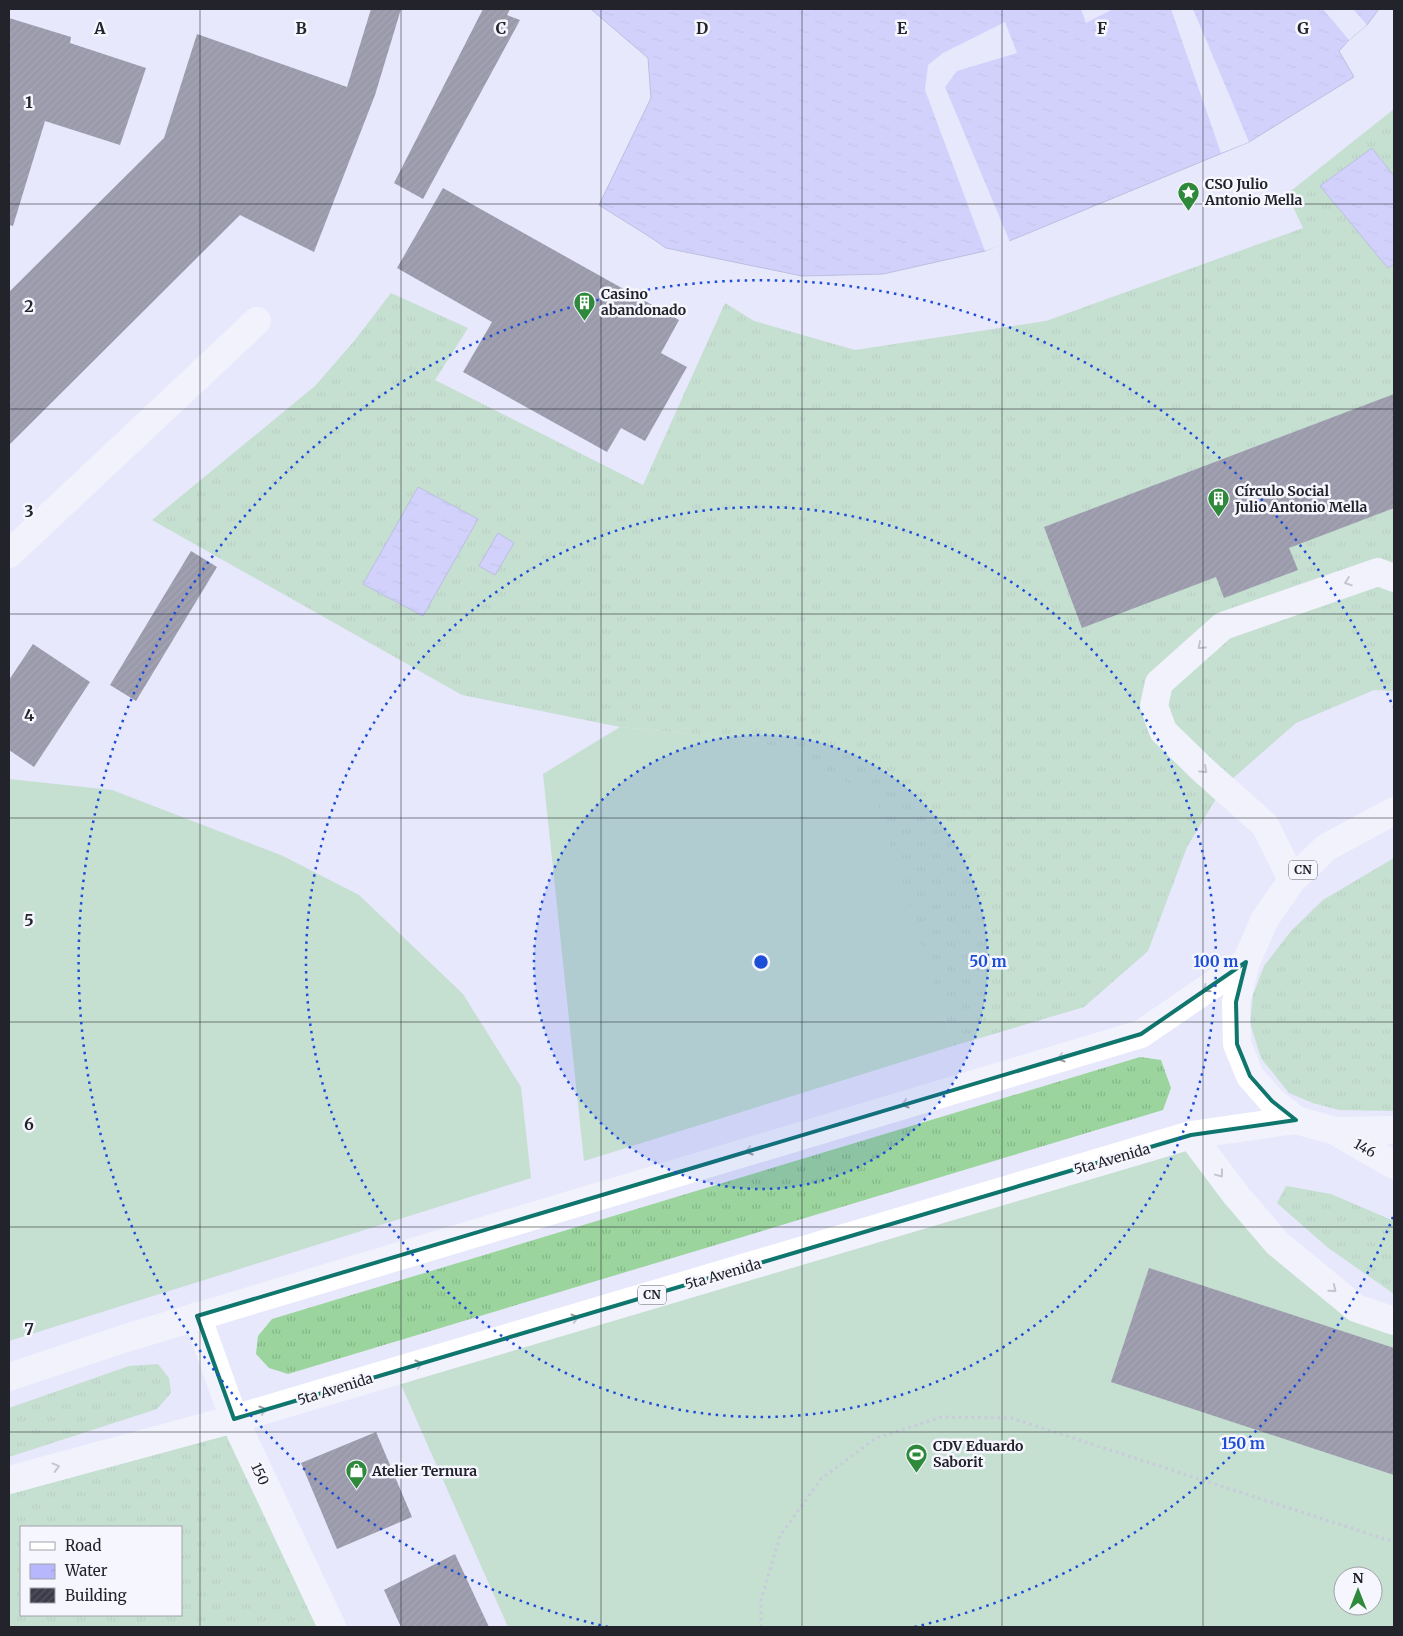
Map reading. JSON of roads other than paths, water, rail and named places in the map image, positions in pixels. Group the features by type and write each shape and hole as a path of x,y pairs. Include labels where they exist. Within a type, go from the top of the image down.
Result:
{"main road":[{"path":"9,554 257,321"},
{"path":"1292,880 1266,825 1203,770 1164,731 1154,706 1159,683 1223,626 1378,572 1394,578"},
{"name":"CN","path":"1394,811 1327,847 1292,880 1265,919 1246,962 1236,1002 1237,1044 1250,1076 1272,1101 1296,1120 1335,1131 1394,1130"},
{"path":"9,1377 197,1316 1141,1034 1246,962"},
{"name":"5ta Avenida","path":"9,1480 234,1419 1191,1135 1296,1120"},
{"name":"146","path":"1335,1131 1394,1165"},
{"path":"1191,1135 1236,1195 1277,1244 1356,1308 1394,1321"},
{"name":"150","path":"197,1316 234,1419 332,1627"}],"water":[{"path":"591,9 1379,9 1367,25 1339,51 1354,77 1249,142 985,251 883,274 802,276 666,248 599,205 651,98 648,58"},
{"path":"1372,148 1394,176 1394,264 1388,268 1320,186"},
{"path":"418,487 478,519 423,616 363,584"},
{"path":"498,533 514,543 495,575 479,566"}],"place":[{"name":"CSO Julio Antonio Mella","path":"1189,211"},
{"name":"Casino abandonado","path":"585,321"},
{"name":"Círculo Social Julio Antonio Mella","path":"1219,518"},
{"name":"CDV Eduardo Saborit","path":"917,1473"},
{"name":"Atelier Ternura","path":"356,1490"}]}
